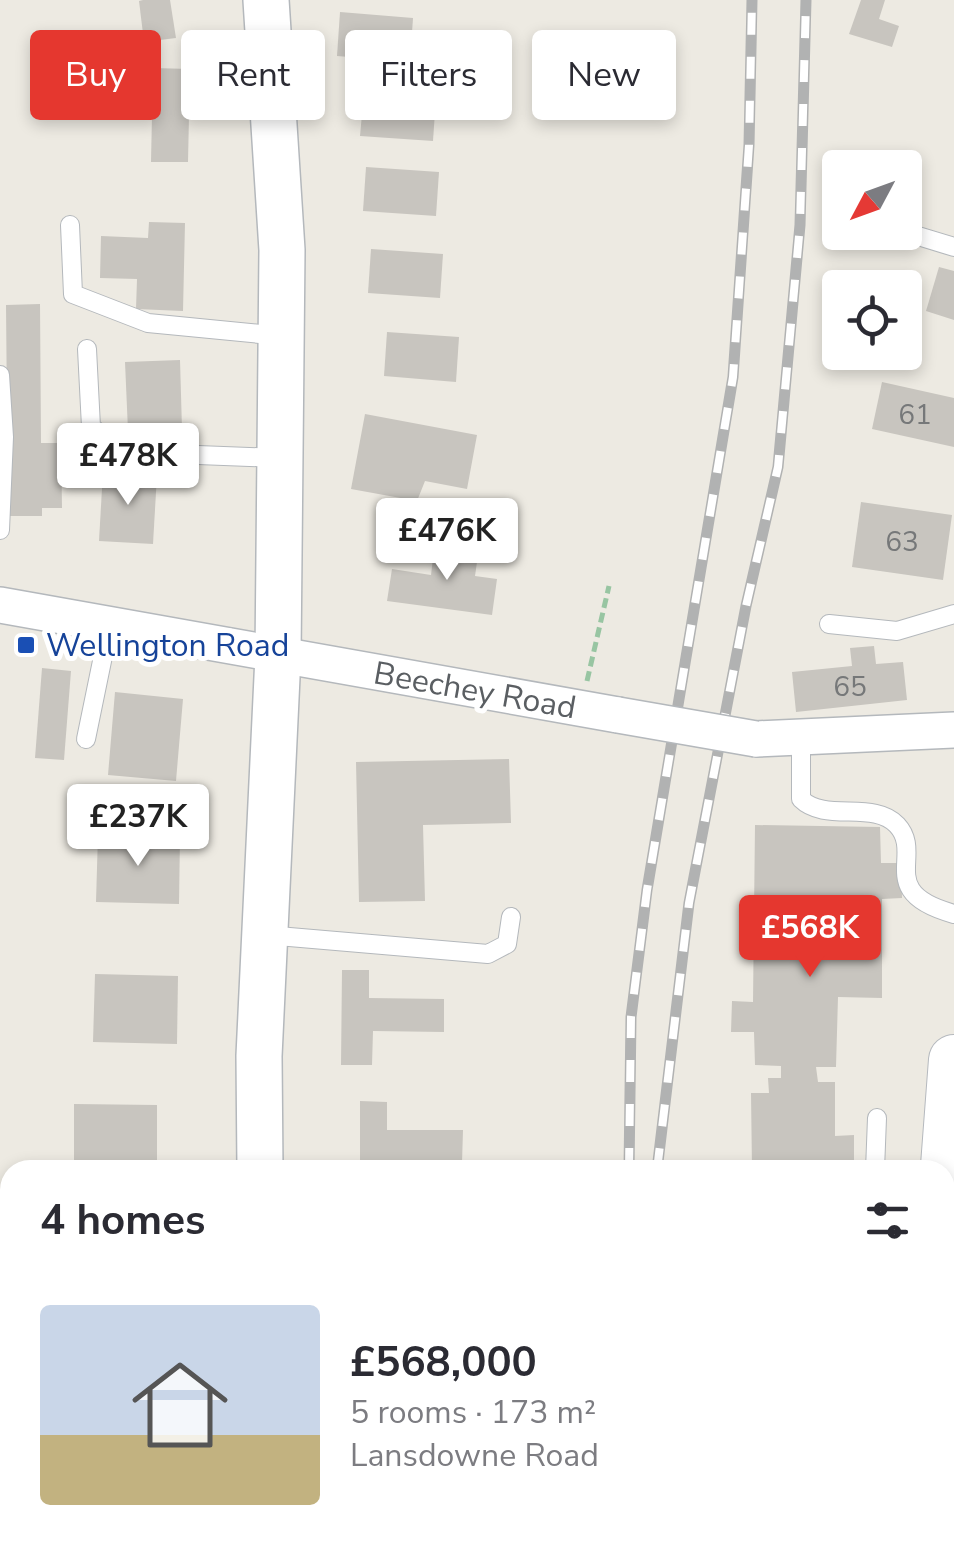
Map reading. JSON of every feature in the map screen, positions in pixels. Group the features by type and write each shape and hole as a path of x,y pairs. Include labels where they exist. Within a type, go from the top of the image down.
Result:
{"main road":[{"path":"946,1160 954,1060"}],"street":[{"path":"260,1160 265,935 278,656 282,336 282,250 266,0"},
{"name":"Beechey Road","path":"0,605 756,739 954,730"}],"lane":[{"path":"70,224 73,294 148,324 282,336"},
{"path":"922,237 954,247"},
{"path":"87,349 91,428 116,446 146,453 280,458"},
{"path":"0,375 4,438 0,530"},
{"path":"830,624 897,632 954,614"},
{"path":"86,739 109,627"},
{"path":"802,737 801,799 810,807 883,816 895,822 902,831 906,878 915,896 926,906 954,914"},
{"path":"265,935 488,954 508,944 511,917"},
{"path":"875,1160 876,1118"}],"path":[{"path":"581,708 609,586"}],"building":[{"path":"170,0 176,38 161,40 161,30 143,30 139,1"},
{"path":"861,0 885,0 879,19 899,26 892,47 849,34"},
{"path":"340,12 413,18 412,30 345,30 345,57 337,56"},
{"path":"161,68 181,69 181,120 189,120 188,162 151,162 152,120 161,120"},
{"path":"361,120 434,120 433,141 360,136"},
{"path":"366,167 439,172 436,216 363,211"},
{"path":"149,222 185,223 183,311 136,309 137,279 100,278 101,236 148,238"},
{"path":"371,249 443,254 440,298 368,293"},
{"path":"939,267 954,271 954,320 926,311"},
{"path":"40,304 41,443 61,443 62,508 42,508 42,516 8,516 6,305"},
{"path":"387,332 459,337 456,382 384,376"},
{"path":"180,360 182,429 128,431 125,362"},
{"path":"882,382 954,398 954,447 872,429"},
{"path":"365,414 477,435 467,489 425,481 417,501 351,489"},
{"path":"103,471 157,475 153,544 99,541"},
{"path":"861,502 952,515 943,580 852,567"},
{"path":"435,542 479,548 475,576 497,579 492,615 387,601 392,569 431,575"},
{"path":"874,646 876,664 903,662 907,700 796,712 792,672 852,666 850,648"},
{"path":"42,668 71,671 64,760 35,758"},
{"path":"115,692 183,699 176,781 108,775"},
{"path":"509,759 511,823 423,825 425,901 359,902 356,762"},
{"path":"755,825 880,827 881,863 901,863 902,898 882,899 882,998 838,997 836,1067 816,1067 818,1082 835,1082 835,1136 854,1135 854,1160 752,1160 751,1093 769,1093 768,1078 781,1078 781,1066 755,1065 754,1032 731,1032 732,1001 753,1002"},
{"path":"98,834 180,836 179,904 96,902"},
{"path":"342,970 369,970 369,998 444,999 444,1032 373,1031 372,1065 341,1065"},
{"path":"95,974 178,976 177,1044 93,1042"},
{"path":"360,1101 387,1102 387,1130 463,1130 462,1160 360,1160"},
{"path":"74,1104 157,1105 157,1160 74,1160"}],"railway":[{"path":"629,1160 631,1017 647,890 733,377 749,145 752,0"},
{"path":"658,1160 689,903 746,606 778,467 800,225 806,0"}],"place":[{"name":"Wellington Road","path":"26,645"}]}
